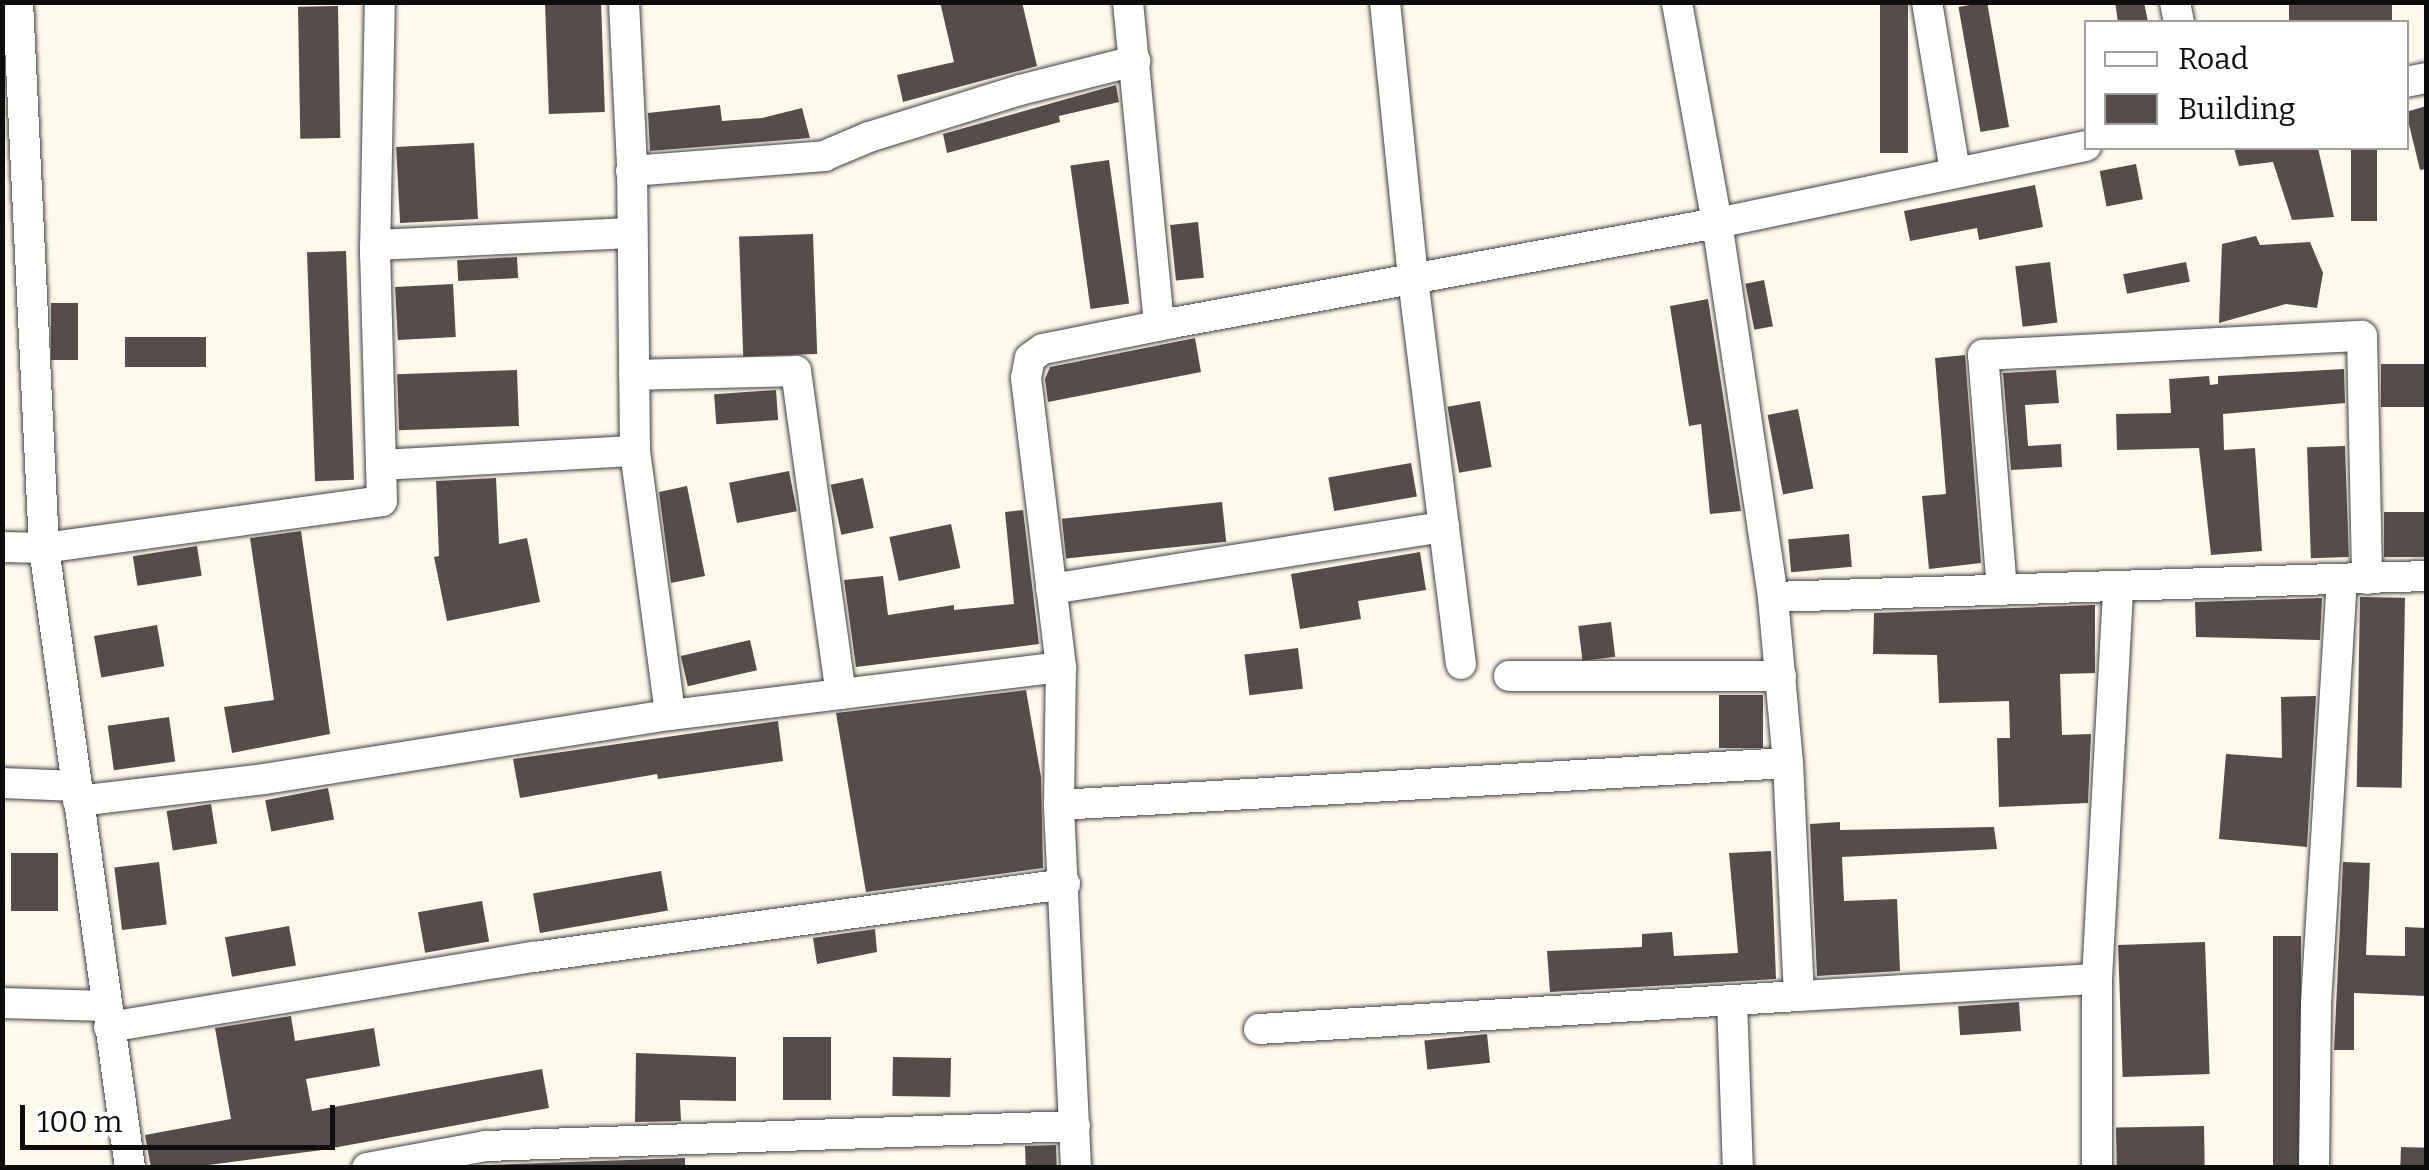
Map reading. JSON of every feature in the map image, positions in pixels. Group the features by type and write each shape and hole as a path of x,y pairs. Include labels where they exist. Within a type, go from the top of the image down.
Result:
{"street":[{"path":"18,2 16,288 44,548 130,1168"},
{"path":"2,546 44,548 376,505 384,495 375,245 380,2"},
{"path":"624,2 632,171 635,452 670,715"},
{"path":"1128,2 1159,326"},
{"path":"1385,2 1413,279 1461,664"},
{"path":"1677,2 1717,223 1773,597 1788,763 1799,996"},
{"path":"1927,2 1954,172"},
{"path":"632,171 824,156 869,137 1020,90 1134,61"},
{"path":"1076,1168 1059,806 1061,667 1026,378 1030,358 1043,349 1717,223 2084,146"},
{"path":"375,245 632,233"},
{"path":"2002,590 1983,355 2362,336 2354,580 2316,1003 2314,1168"},
{"path":"634,375 796,370 841,694"},
{"path":"383,465 635,452"},
{"path":"1051,589 1444,527"},
{"path":"1773,597 2426,576"},
{"path":"2098,1168 2097,978 2118,587"},
{"path":"2,783 78,794 264,779 670,715 1061,667"},
{"path":"1509,676 1781,676"},
{"path":"1059,806 1788,763"},
{"path":"2,1003 108,1017 1065,884"},
{"path":"1259,1029 2097,978"},
{"path":"1732,1000 1738,1168"},
{"path":"368,1168 486,1146 1075,1126"}],"building":[{"path":"601,2 605,112 549,114 545,4"},
{"path":"940,2 1022,2 1037,66 903,102 897,75 954,62"},
{"path":"1880,2 1908,2 1908,153 1880,153"},
{"path":"1987,2 2009,127 1980,132 1958,7"},
{"path":"2115,2 2144,2 2148,20 2118,20"},
{"path":"2289,2 2392,2 2392,20 2289,20"},
{"path":"338,6 340,138 300,139 298,7"},
{"path":"1116,85 1119,102 1059,116 1060,122 947,153 943,134"},
{"path":"720,105 722,121 762,118 802,108 810,138 650,151 648,113"},
{"path":"2426,106 2426,169 2420,170 2409,111"},
{"path":"474,143 478,219 400,223 396,147"},
{"path":"2235,150 2318,150 2334,217 2292,220 2273,162 2239,166"},
{"path":"2351,150 2377,150 2377,221 2351,221"},
{"path":"1109,160 1129,304 1091,309 1070,165"},
{"path":"2136,164 2143,199 2107,206 2100,171"},
{"path":"2035,185 2043,227 1979,240 1977,228 1910,241 1904,211"},
{"path":"1198,222 1204,278 1176,281 1170,225"},
{"path":"813,234 817,354 743,357 739,237"},
{"path":"2256,236 2260,245 2310,242 2323,273 2317,308 2286,304 2219,323 2222,244"},
{"path":"346,251 354,480 315,481 307,252"},
{"path":"517,257 518,278 458,281 457,260"},
{"path":"2050,262 2057,323 2023,327 2015,266"},
{"path":"2186,262 2190,282 2127,294 2123,274"},
{"path":"1764,280 1773,326 1754,330 1745,284"},
{"path":"453,284 456,337 398,340 395,287"},
{"path":"1708,299 1741,511 1710,514 1701,424 1689,426 1670,306"},
{"path":"51,303 78,303 78,360 51,360"},
{"path":"125,337 206,337 206,367 125,367"},
{"path":"1195,338 1201,372 1048,402 1045,379 1050,367"},
{"path":"1965,355 1981,563 1929,569 1922,496 1946,494 1935,358"},
{"path":"2381,364 2426,364 2426,407 2381,407"},
{"path":"2344,369 2345,403 2223,414 2224,450 2255,448 2262,551 2211,555 2199,448 2117,450 2116,414 2171,413 2169,379 2209,376 2210,385 2218,384 2218,376"},
{"path":"517,370 519,426 399,430 397,374"},
{"path":"2056,370 2059,403 2025,405 2028,446 2061,444 2062,467 2011,470 2003,373"},
{"path":"776,390 778,420 716,424 714,394"},
{"path":"1480,401 1492,467 1459,473 1448,407"},
{"path":"1798,409 1813,489 1783,494 1768,415"},
{"path":"2345,446 2349,557 2311,558 2307,447"},
{"path":"1411,463 1417,496 1334,511 1328,478"},
{"path":"789,471 797,511 737,523 729,483"},
{"path":"496,478 499,544 527,538 540,602 447,621 434,557 439,556 436,481"},
{"path":"863,478 874,528 841,535 831,485"},
{"path":"687,486 705,576 671,583 659,492"},
{"path":"1222,502 1226,542 1066,559 1062,519"},
{"path":"1023,510 1039,644 856,667 844,580 883,576 888,615 954,605 954,610 1014,604 1005,512"},
{"path":"2384,512 2426,512 2426,557 2384,557"},
{"path":"951,524 960,568 899,581 889,537"},
{"path":"301,531 330,734 232,753 224,707 274,700 250,538"},
{"path":"1849,534 1852,567 1791,572 1788,539"},
{"path":"197,546 202,576 137,586 133,556"},
{"path":"1420,552 1426,590 1358,601 1361,619 1300,629 1291,574"},
{"path":"2360,597 2405,598 2402,788 2357,787"},
{"path":"2322,598 2320,640 2196,637 2195,602"},
{"path":"2095,605 2095,673 2060,674 2062,735 2091,734 2088,803 1999,807 1997,738 2010,738 2009,701 1939,703 1937,655 1873,654 1874,613"},
{"path":"1611,622 1615,657 1583,661 1578,626"},
{"path":"157,625 164,666 101,677 94,636"},
{"path":"750,640 757,670 688,686 681,656"},
{"path":"1298,648 1303,689 1249,695 1244,655"},
{"path":"1026,690 1041,777 1043,868 866,892 836,713"},
{"path":"1719,695 1763,695 1763,748 1719,748"},
{"path":"2316,696 2307,847 2219,839 2226,754 2282,758 2281,697"},
{"path":"169,717 175,762 114,770 108,726"},
{"path":"778,721 783,761 658,779 657,774 520,798 513,759"},
{"path":"328,788 334,819 271,832 265,800"},
{"path":"211,804 217,844 173,851 167,811"},
{"path":"1840,822 1840,830 1994,827 1997,849 1842,857 1844,901 1897,899 1900,971 1817,976 1810,824"},
{"path":"1771,851 1776,979 1550,992 1547,951 1642,947 1642,934 1672,932 1674,956 1738,953 1729,853"},
{"path":"11,853 58,853 58,911 11,911"},
{"path":"159,862 167,925 122,930 114,867"},
{"path":"2343,862 2370,863 2366,955 2405,956 2405,927 2426,928 2426,996 2354,993 2354,1050 2334,1050"},
{"path":"661,871 668,910 540,933 533,894"},
{"path":"482,901 489,941 425,953 418,912"},
{"path":"289,926 296,965 232,977 225,937"},
{"path":"875,929 877,952 817,964 813,938"},
{"path":"2273,936 2301,936 2301,1168 2273,1168"},
{"path":"2205,942 2210,1074 2123,1077 2118,945"},
{"path":"2019,1002 2021,1031 1960,1035 1958,1006"},
{"path":"291,1016 295,1041 374,1028 380,1066 306,1079 312,1111 542,1069 549,1108 322,1150 186,1168 151,1168 145,1135 231,1119 215,1028"},
{"path":"1487,1034 1490,1063 1427,1069 1424,1041"},
{"path":"783,1037 831,1037 831,1100 783,1100"},
{"path":"636,1053 736,1057 736,1101 680,1100 681,1121 635,1122"},
{"path":"893,1057 951,1058 950,1097 892,1096"},
{"path":"2204,1126 2205,1168 2117,1168 2116,1128"},
{"path":"1056,1145 1057,1168 1026,1168 1025,1146"},
{"path":"2401,1147 2426,1148 2425,1168 2400,1168"},
{"path":"685,1158 685,1168 487,1168 488,1165"}]}
